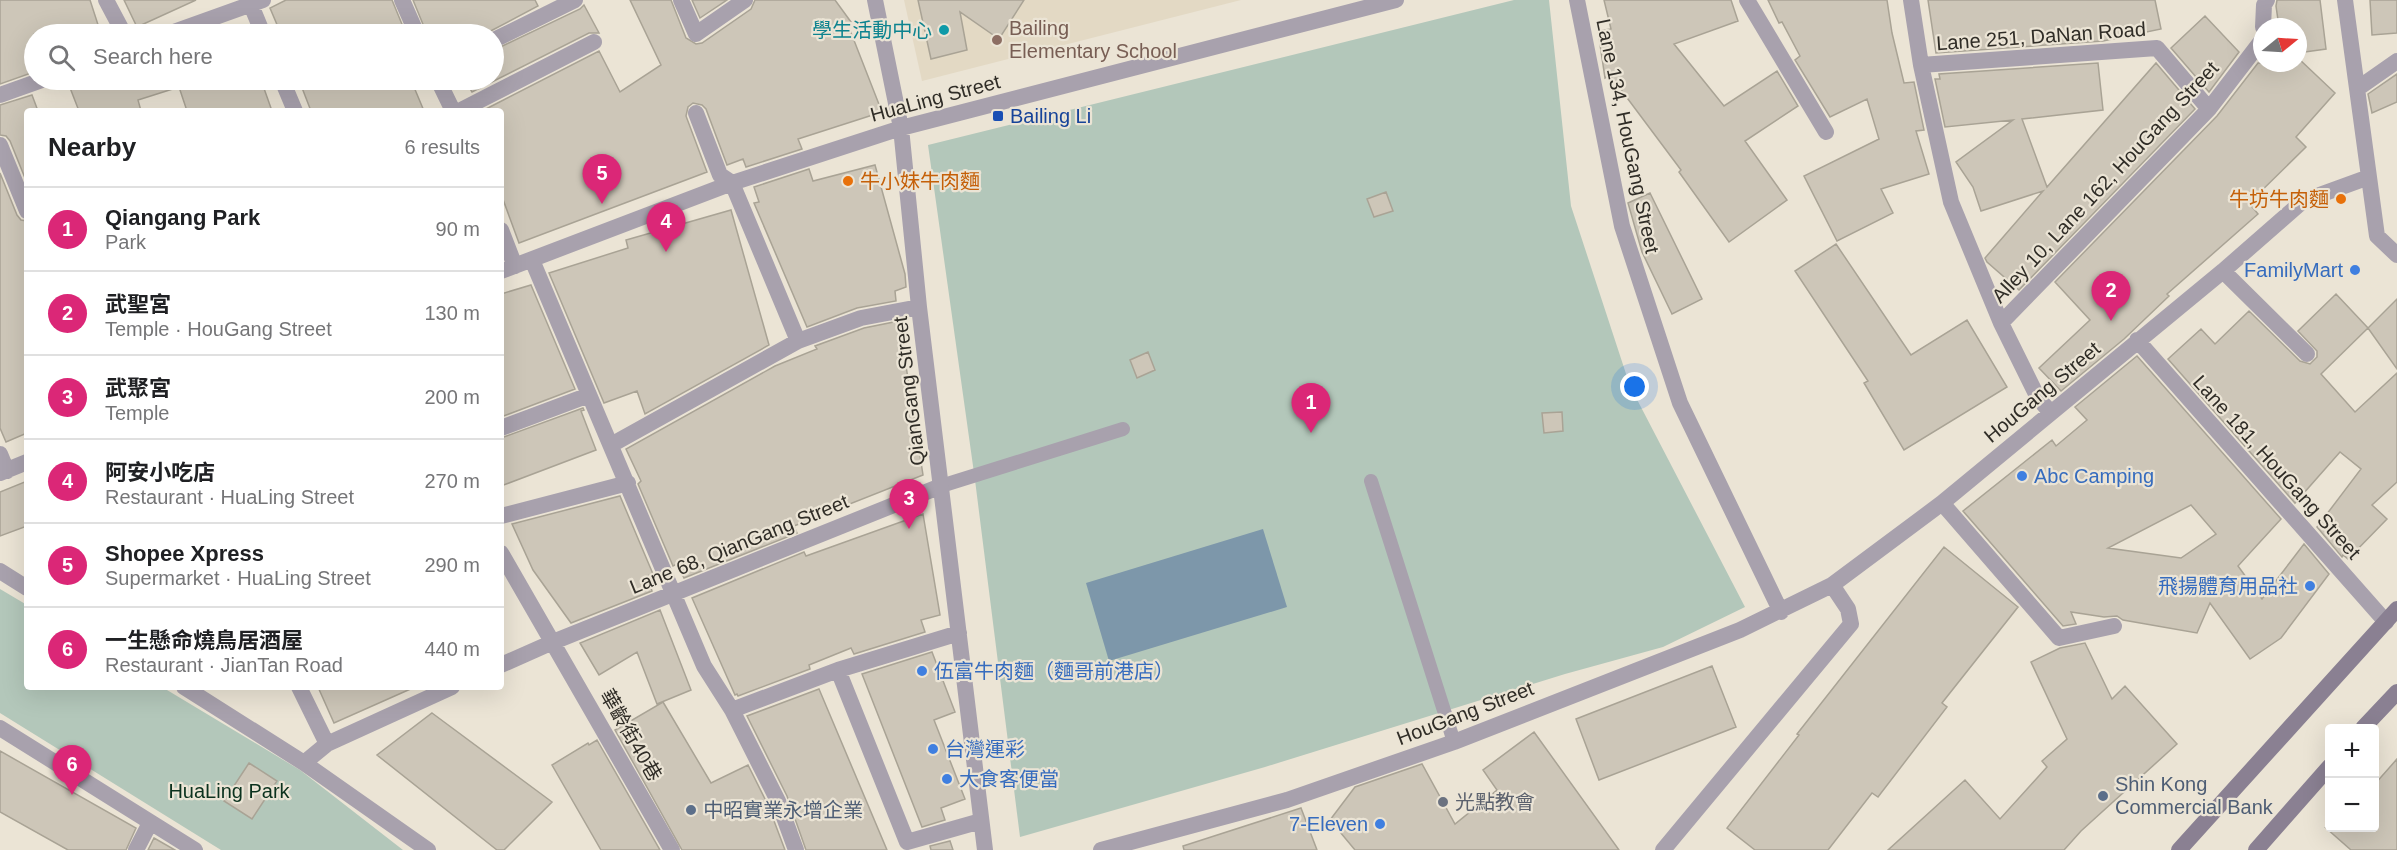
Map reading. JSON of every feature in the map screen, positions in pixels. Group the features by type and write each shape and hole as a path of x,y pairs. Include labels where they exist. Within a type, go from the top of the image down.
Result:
{"main road":[{"path":"2180,850 2397,609"},
{"path":"2368,724 2397,692"},
{"path":"2256,850 2325,772"}],"street":[{"path":"106,0 119,24"},
{"path":"402,0 413,24"},
{"path":"504,35 575,0"},
{"path":"681,0 696,34 745,0"},
{"name":"QianGang Street","path":"875,0 901,128 920,307 985,850"},
{"name":"HuaLing Street","path":"508,268 732,183 901,128 1396,0"},
{"name":"Lane 134, HouGang Street","path":"1577,0 1622,226 1680,403 1781,612"},
{"path":"1747,0 1826,132"},
{"name":"Lane 251, DaNan Road","path":"1911,0 1921,65 1951,202 2001,323 2038,398 2051,412"},
{"path":"2263,18 2267,0"},
{"path":"2345,0 2377,237 2397,255"},
{"path":"195,24 254,2 261,24"},
{"path":"504,88 594,42"},
{"name":"Lane 251, DaNan Road","path":"1921,65 2157,48 2209,109"},
{"name":"Alley 10, Lane 162, HouGang Street","path":"2001,323 2209,109 2253,52"},
{"path":"2357,88 2397,61"},
{"path":"0,95 24,86"},
{"path":"286,90 294,108"},
{"path":"443,90 452,108"},
{"path":"465,108 500,90"},
{"path":"696,112 720,175 732,183 798,341"},
{"path":"0,145 24,204"},
{"name":"HouGang Street","path":"1101,850 1287,800 1454,742 1740,630 1781,612 1832,585 1942,503 2303,201 2369,177"},
{"path":"504,246 508,268"},
{"path":"532,260 704,666 732,710 778,801 796,850"},
{"path":"2223,270 2307,354"},
{"path":"611,445 798,341 861,318 920,307"},
{"name":"Lane 181, HouGang Street","path":"2137,340 2386,622"},
{"path":"504,427 589,395"},
{"path":"0,454 3,472 24,463"},
{"path":"504,515 627,483"},
{"name":"Lane 68, QianGang Street","path":"504,664 941,486"},
{"path":"1942,503 2059,638 2114,626"},
{"name":"華齡街40巷","path":"504,558 672,850"},
{"path":"0,572 24,586"},
{"path":"1663,850 1851,624 1848,609 1832,585"},
{"path":"732,710 838,670 959,633"},
{"path":"838,670 907,842 981,821"},
{"path":"189,690 304,763 428,850"},
{"path":"300,690 327,744"},
{"path":"304,763 327,744 445,690"},
{"path":"0,728 195,850"},
{"path":"136,850 150,823"}],"lane":[{"path":"941,486 1123,429"},
{"path":"1371,481 1454,742"}],"shaded area":[{"name":"Bailing Elementary School","path":"904,0 1241,0 922,81"}],"green space":[{"path":"1514,0 1549,0 1571,206 1630,386 1745,607 1663,647 1565,674 1265,767 1020,837 975,480 928,145"},
{"name":"HuaLing Park","path":"0,589 24,603 24,690 167,690 300,770 403,850 221,850 0,713"}],"water":[{"path":"1263,529 1287,607 1109,661 1086,583"}],"building":[{"path":"0,0 90,0 98,24 24,24 24,76 0,84"},
{"path":"124,0 196,0 144,24 136,24"},
{"path":"286,0 392,0 402,24 277,24 270,8"},
{"path":"413,0 535,0 538,6 504,24 423,24"},
{"path":"630,0 671,0 686,38 696,44 702,43 751,9 755,0 835,0 851,22 848,25 882,112 798,139 802,149 746,167 743,159 727,165 706,109 702,105 693,103 688,107 686,116 707,172 519,243 504,202 504,108 488,108 599,51 620,92 661,65"},
{"path":"692,0 727,0 700,18"},
{"name":"學生活動中心","path":"918,0 1024,0 999,39 960,12 967,50 931,59"},
{"path":"1604,0 1731,0 1738,21 1674,44 1724,106 1777,71 1798,106 1745,141 1787,200 1729,242 1679,172 1681,170 1610,75 1605,78 1598,31 1611,29"},
{"path":"1768,0 1887,0 1904,83 1914,82 1924,130 1916,131 1929,174 1881,189 1893,213 1837,241 1804,176 1879,139 1867,99 1830,117 1795,60 1800,56 1782,22 1779,23"},
{"path":"1928,0 2155,0 2161,29 2103,41 1936,53"},
{"path":"2277,0 2320,0 2326,49 2307,52 2307,18 2278,18"},
{"path":"2370,0 2397,0 2397,33 2372,35"},
{"path":"584,5 599,33 589,33 504,76 504,45"},
{"path":"2205,16 2239,52 2209,92 2171,48"},
{"path":"2098,63 2103,110 2022,119 2047,187 2156,63 2195,109 2019,290 1985,258 2043,191 1981,211 1973,187 1956,162 2013,120 1945,127 1935,79 1940,79 1939,74"},
{"path":"2307,67 2335,93 2296,137 2306,147 2249,203 2258,214 2167,294 2169,296 2124,339 2061,391 2039,368 2090,320 2055,282 2217,116 2253,69 2253,72 2307,72"},
{"path":"2397,74 2397,102 2372,113 2368,94"},
{"path":"71,90 170,90 138,100 140,108 78,108"},
{"path":"180,90 265,90 271,108 186,108"},
{"path":"303,90 415,90 423,108 310,108"},
{"path":"32,95 37,108 24,108 24,176 10,141 6,136 0,135 0,105"},
{"path":"875,165 905,274 906,287 895,291 896,301 857,308 807,327 754,203 759,202 754,187 809,169 813,181"},
{"path":"0,173 17,215 24,220 24,434 6,442 0,428"},
{"path":"1386,192 1393,211 1374,217 1367,199"},
{"path":"1650,193 1702,299 1672,314 1642,252 1628,203"},
{"path":"731,210 769,345 645,414 637,391 604,403 549,273 628,248 626,240"},
{"path":"1836,244 1911,355 1967,320 2007,387 1904,450 1864,383 1868,381 1795,271"},
{"path":"531,285 575,389 504,416 504,293"},
{"path":"2336,294 2368,328 2321,374 2355,412 2397,373 2397,482 2372,505 2387,519 2348,559 2343,555 2342,557 2317,527 2361,469 2340,452 2295,503 2168,359 2201,329 2215,344 2249,311 2300,361 2310,364 2317,357 2317,351 2298,331"},
{"path":"2397,299 2397,369 2368,328"},
{"path":"899,321 923,475 794,526 797,533 684,578 677,564 673,566 638,484 641,481 626,449 775,366 817,349 815,346 864,328"},
{"path":"1148,352 1155,370 1137,378 1130,360"},
{"path":"2137,356 2281,519 2238,566 2262,599 2304,544 2329,574 2281,638 2250,659 2210,603 2197,633 2123,620 2117,616 2104,617 2071,612 2076,624 2063,626 1963,511 2052,440 2056,446 2087,420 2075,407","holes":["2191,505 2216,534 2181,558 2108,548"]},
{"path":"583,408 584,410 581,411 596,450 504,485 504,437"},
{"path":"1562,412 1563,431 1544,433 1542,413"},
{"path":"24,482 24,527 0,536 0,492"},
{"path":"620,496 653,574 647,576 652,591 571,623 533,570 512,524"},
{"path":"923,514 940,615 921,620 925,632 854,654 851,648 809,665 810,669 738,696 735,695 692,598 804,552 806,556"},
{"path":"1944,547 2018,607 1942,703 1947,707 1878,797 1872,793 1828,850 1755,850 1727,828 1799,735 1797,734"},
{"path":"660,610 691,690 657,704 637,652 599,675 580,643"},
{"path":"2085,643 2112,699 2125,686 2177,744 2081,831 2064,850 1888,850 1965,780 2000,819 2047,767 2042,761 2067,739 2031,662 2060,648"},
{"path":"932,652 955,712 934,720 965,799 941,808 945,820 922,827 862,674"},
{"path":"1712,666 1736,727 1599,780 1576,719"},
{"path":"819,689 887,850 806,850 787,796 747,716"},
{"path":"319,690 408,690 334,723"},
{"path":"663,702 711,783 748,765 768,805 785,850 682,850 615,730"},
{"path":"432,713 552,802 504,850 497,850 377,755"},
{"path":"1534,732 1619,850 1355,850 1330,820 1355,787 1422,764 1455,824 1497,790 1483,770"},
{"path":"597,740 660,850 601,850 552,765"},
{"path":"0,751 136,828 126,850 68,850 0,812"},
{"path":"2397,759 2397,850 2351,850 2331,832 2379,832 2379,779"},
{"path":"249,763 277,781 252,819 224,801"},
{"path":"1301,808 1317,850 1184,850 1183,846"},
{"path":"154,838 175,850 148,850"},
{"path":"950,841 953,850 931,850 930,846"}],"place":[{"name":"學生活動中心","path":"944,30"},
{"name":"Bailing Elementary School","path":"997,40"},
{"name":"Bailing Li","path":"998,116"},
{"name":"牛小妹牛肉麵","path":"848,181"},
{"name":"牛坊牛肉麵","path":"2341,199"},
{"name":"Shopee Xpress","path":"602,204"},
{"name":"阿安小吃店","path":"666,252"},
{"name":"FamilyMart","path":"2355,270"},
{"name":"武聖宮","path":"2111,321"},
{"name":"Qiangang Park","path":"1311,433"},
{"name":"Abc Camping","path":"2022,476"},
{"name":"武聚宮","path":"909,529"},
{"name":"飛揚體育用品社","path":"2310,586"},
{"name":"伍富牛肉麵（麵哥前港店）","path":"922,671"},
{"name":"台灣運彩","path":"933,749"},
{"name":"大食客便當","path":"947,779"},
{"name":"一生懸命燒鳥居酒屋","path":"72,795"},
{"name":"Shin Kong Commercial Bank","path":"2103,796"},
{"name":"光點教會","path":"1443,802"},
{"name":"中昭實業永增企業","path":"691,810"},
{"name":"7-Eleven","path":"1380,824"}]}
